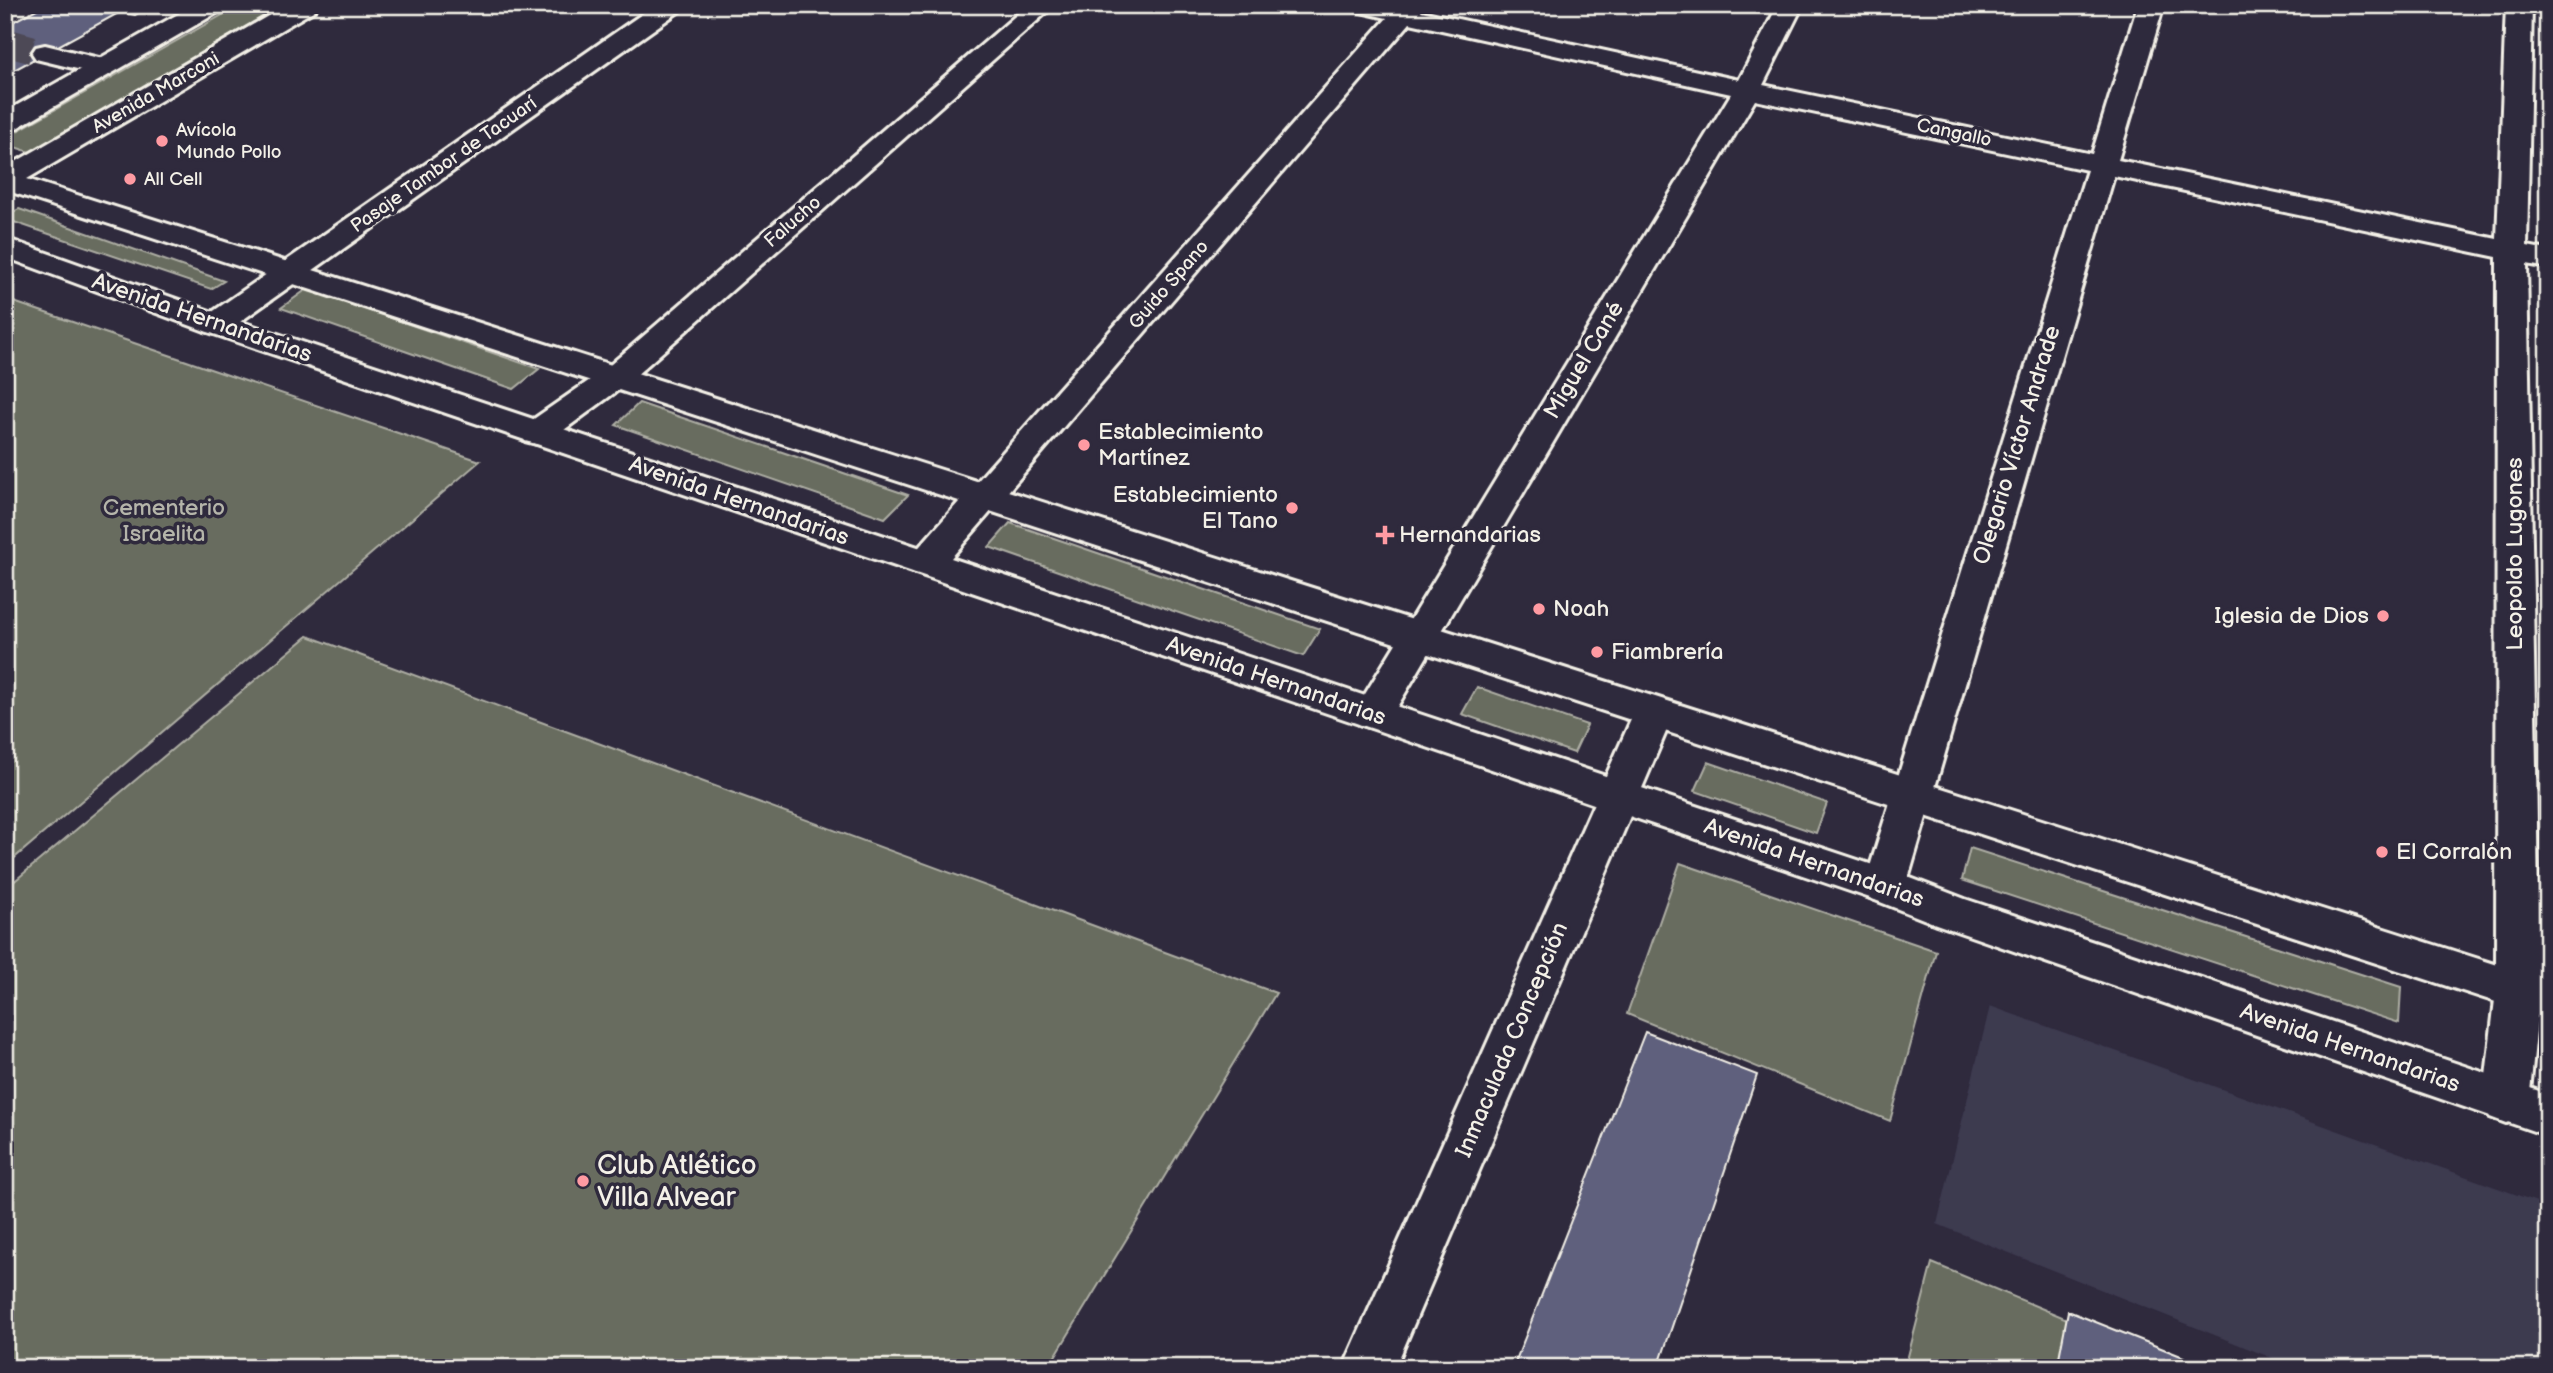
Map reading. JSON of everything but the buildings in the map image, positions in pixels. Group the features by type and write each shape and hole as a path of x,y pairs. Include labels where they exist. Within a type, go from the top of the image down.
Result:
{"street":[{"path":"5,123 213,5"},
{"name":"Avenida Marconi","path":"5,180 306,5"},
{"name":"Pasaje Tambor de Tacuarí","path":"216,324 672,5"},
{"name":"Falucho","path":"537,433 614,377 1044,5"},
{"name":"Cangallo","path":"1361,5 1408,10 1747,90 2548,258"},
{"name":"Miguel Cané","path":"1373,714 1747,90 1791,5"},
{"name":"Olegario Víctor Andrade","path":"1885,886 2151,5"},
{"name":"Leopoldo Lugones","path":"2506,1102 2533,995 2512,250 2519,5"},
{"name":"Guido Spano","path":"926,564 1408,10"},
{"path":"45,53 102,67"},
{"path":"5,180 2533,995"},
{"name":"Avenida Hernandarias","path":"5,247 216,324 1617,795 2548,1115"},
{"name":"Inmaculada Concepción","path":"1368,1368 1654,713"}],"shaded area":[{"path":"1990,1006 2548,1206 2548,1368 2297,1368 1937,1224"}],"green space":[{"path":"240,5 283,5 30,152 5,144 5,138"},
{"path":"19,209 224,281 211,289 5,219 5,216"},
{"path":"307,289 539,369 514,389 281,308"},
{"name":"Cementerio Israelita","path":"5,299 480,461 5,866"},
{"path":"639,403 908,495 885,518 616,425"},
{"path":"1010,523 1320,629 1303,656 989,547"},
{"name":"Club Atlético Villa Alvear","path":"308,636 1276,993 1048,1368 5,1368 5,889"},
{"path":"1477,687 1587,725 1574,753 1462,714"},
{"path":"1708,762 1827,803 1816,833 1695,791"},
{"path":"1970,848 2401,987 2399,1023 1962,880"},
{"path":"1680,863 1936,951 1890,1121 1627,1014"},
{"path":"1932,1263 2089,1328 2082,1368 1905,1368"}],"tunnel":[{"path":"5,42 45,53"}],"place":[{"name":"Avícola Mundo Pollo","path":"162,141"},
{"name":"All Cell","path":"130,179"},
{"name":"Establecimiento Martínez","path":"1084,445"},
{"name":"Establecimiento El Tano","path":"1292,508"},
{"name":"Hernandarias","path":"1385,535"},
{"name":"Noah","path":"1539,609"},
{"name":"Iglesia de Dios","path":"2383,616"},
{"name":"Fiambrería","path":"1597,652"},
{"name":"El Corralón","path":"2382,852"},
{"name":"Club Atlético Villa Alvear","path":"583,1181"}]}
